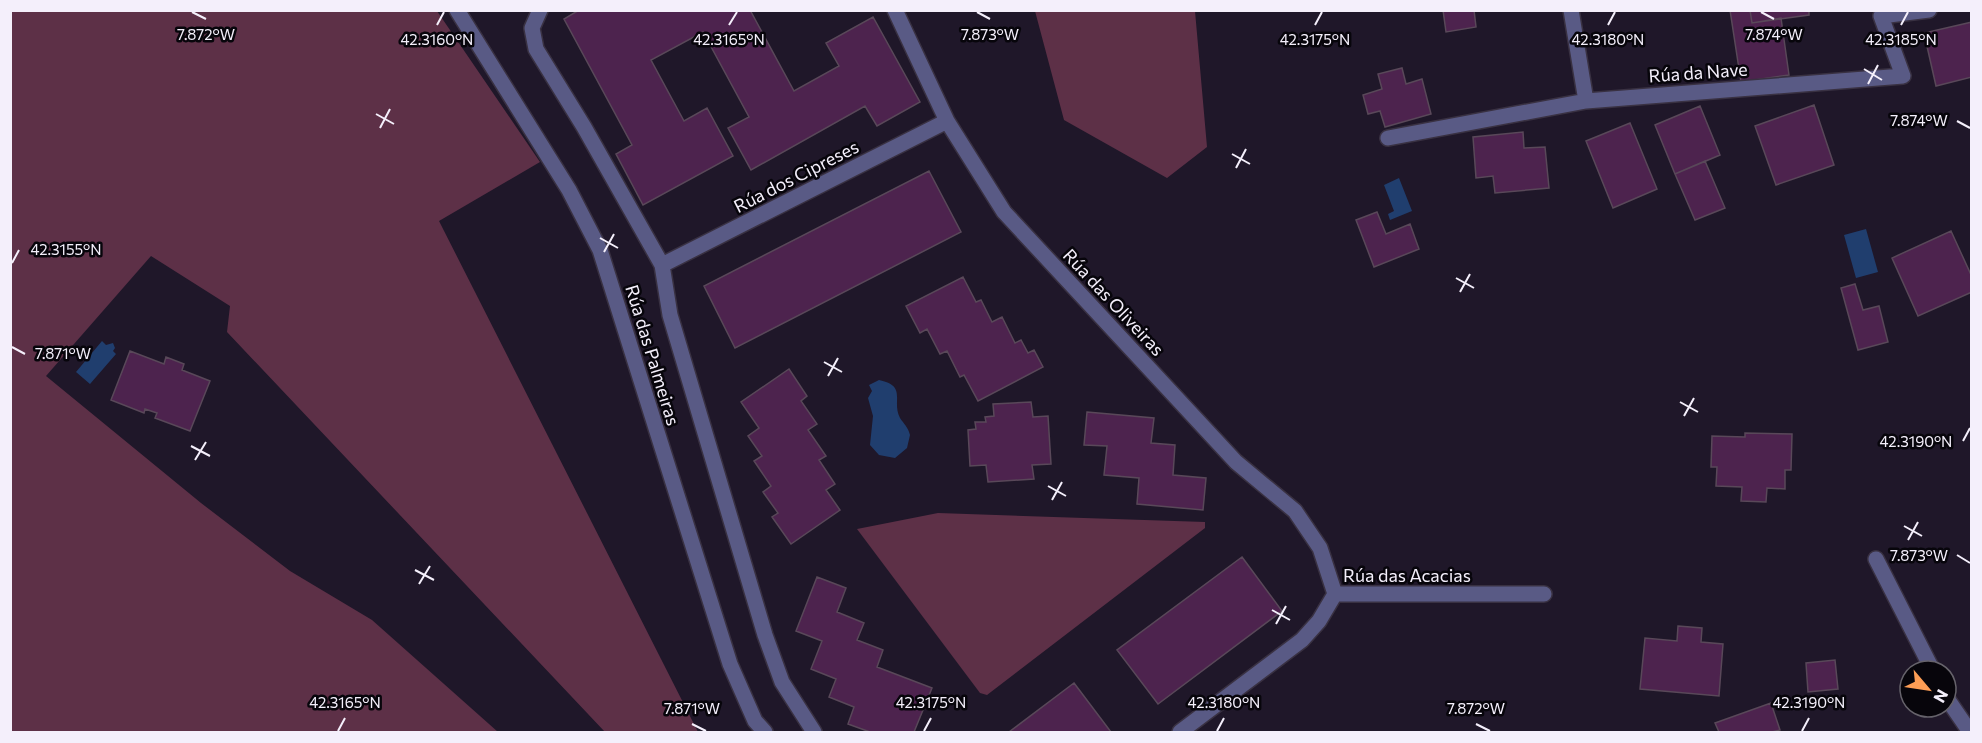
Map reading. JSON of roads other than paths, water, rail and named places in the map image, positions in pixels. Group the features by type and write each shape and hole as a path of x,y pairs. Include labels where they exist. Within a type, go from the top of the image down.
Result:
{"street":[{"name":"Rúa das Palmeiras","path":"457,10 569,190 600,250 730,664 755,721 765,732"},
{"name":"Rúa das Palmeiras","path":"540,10 532,28 536,50 584,127 662,265 670,315 765,635 782,682 814,732"},
{"name":"Rúa das Oliveiras","path":"895,10 947,121 1004,212 1236,462 1295,511 1320,548 1335,594"},
{"path":"1571,10 1586,101"},
{"name":"Rúa da Nave","path":"1388,138 1586,101 1903,76 1881,16 1929,10"},
{"name":"Rúa dos Cipreses","path":"662,265 947,121"},
{"path":"1876,559 1927,659"},
{"name":"Rúa das Acacias","path":"1180,732 1302,640 1319,621 1335,594 1545,594"},
{"path":"1958,714 1970,732"}],"water":[{"path":"1399,178 1412,211 1390,220 1388,214 1394,211 1384,185"},
{"path":"1866,229 1878,272 1856,278 1844,235"},
{"path":"102,341 106,345 113,343 115,348 113,351 116,354 90,384 76,372"},
{"path":"879,380 888,383 896,390 898,412 910,435 907,448 895,458 879,455 870,445 873,416 868,398 872,391 869,385"}]}
